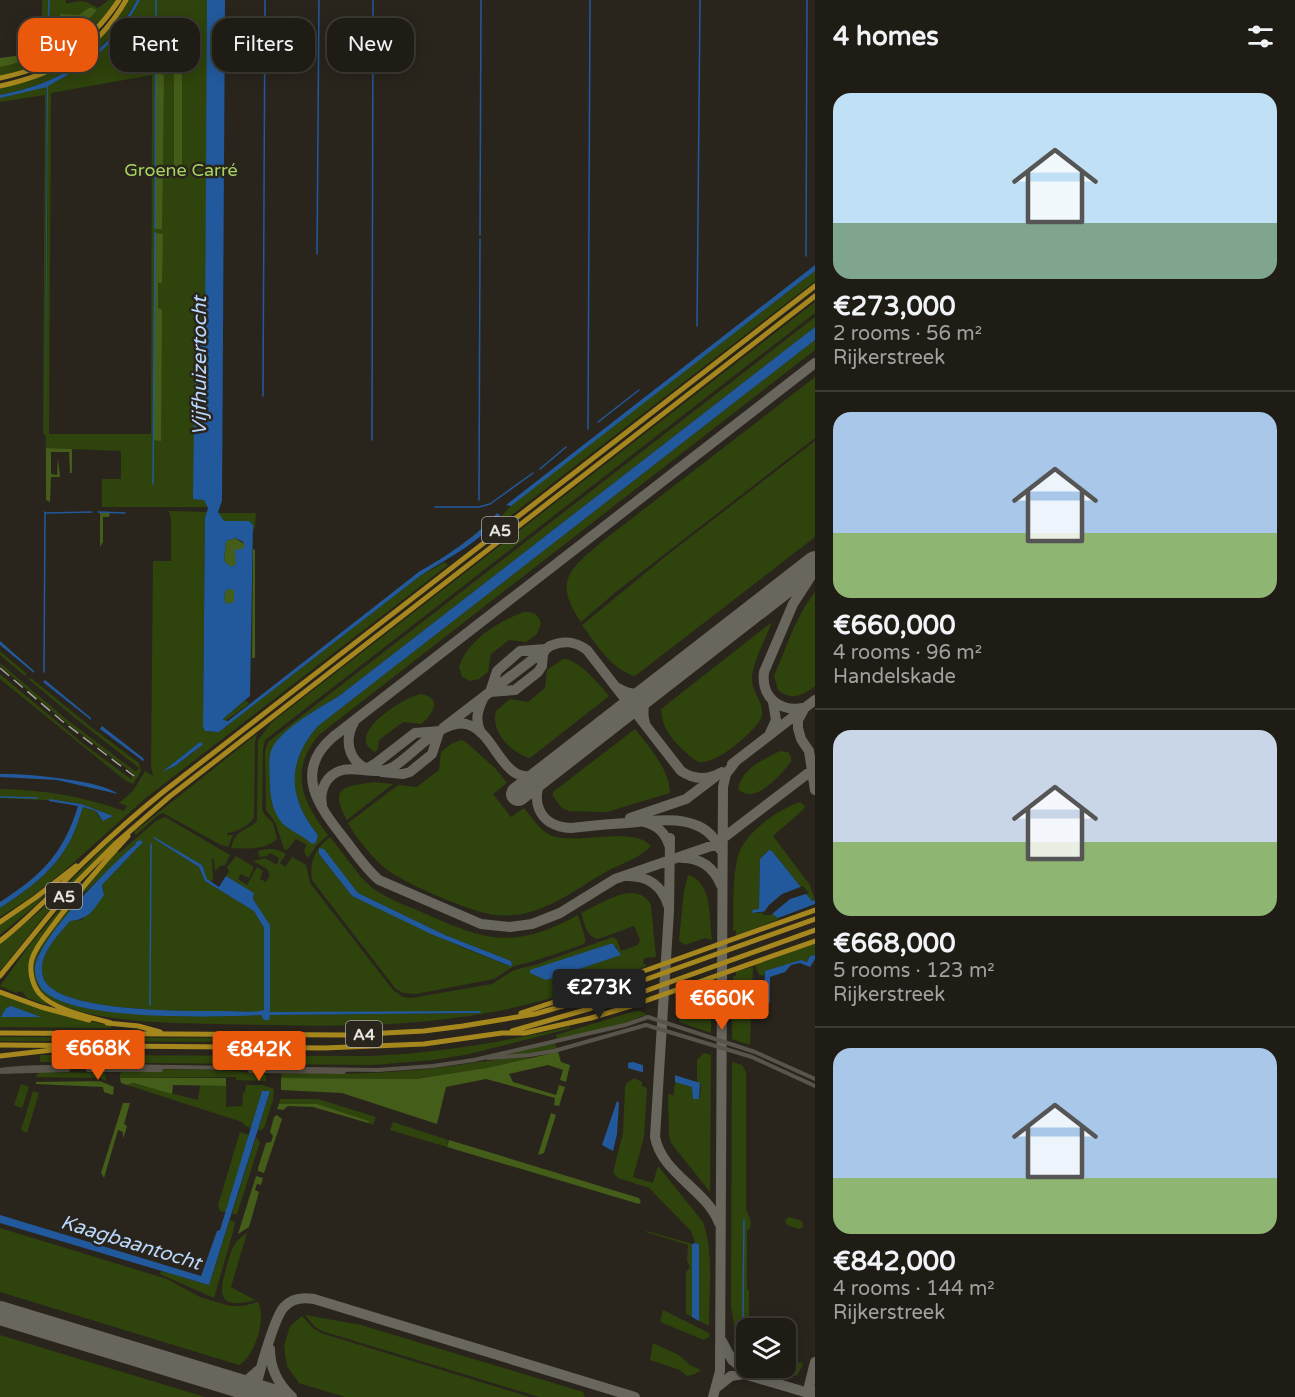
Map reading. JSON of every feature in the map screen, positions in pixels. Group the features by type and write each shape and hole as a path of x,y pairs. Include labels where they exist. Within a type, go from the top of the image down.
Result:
{"highway":[{"path":"0,78 26,73 75,49 94,33 119,0"},
{"path":"0,86 53,70 70,60 100,37 126,0"},
{"name":"A5","path":"0,941 132,818 178,780 815,286"},
{"name":"A5","path":"0,976 73,886 137,825 184,785 815,296"},
{"name":"A4","path":"111,1023 63,1008 46,1000 39,994 32,980 32,960 40,942 66,908 137,825"},
{"name":"A5","path":"0,922 87,859"},
{"name":"A4","path":"511,1017 815,910"},
{"name":"A4","path":"0,1033 347,1035 424,1030 534,1014 605,994 815,919"},
{"name":"A4","path":"501,1034 623,999 815,930"},
{"name":"A4","path":"0,1045 324,1048 424,1044 525,1033 591,1018 815,941"},
{"name":"A4","path":"0,992 64,1014 138,1026 168,1034"},
{"name":"A4","path":"0,1056 85,1047"}],"street":[{"path":"0,1071 378,1070 433,1066 487,1058 626,1025 644,1017 766,1056 815,1079"},
{"path":"487,1058 554,1052 621,1034 642,1025 758,1059 815,1086"}],"green space":[{"path":"42,0 65,0 67,4 89,3 98,8 109,0 116,0 98,24 98,18 90,18 97,10 90,7 74,18 42,18"},
{"path":"129,0 137,0 126,18 117,18"},
{"name":"Groene Carré","path":"140,0 208,0 204,500 209,507 102,507 102,479 121,479 121,451 46,448 46,435 43,434 45,95 0,102 0,98 47,86 47,270 48,85 73,72 98,72 98,54 110,42 110,72 200,72 200,18 129,18","holes":["152,75 151,434 49,434 51,93"]},
{"path":"90,7 97,10 90,18 59,18 60,14 79,15"},
{"path":"110,27 110,37 98,49 98,40"},
{"path":"18,55 18,63 0,67 0,58"},
{"path":"18,62 18,71 0,76 0,67"},
{"path":"51,72 65,72 42,83 0,95 0,88"},
{"path":"156,72 160,72 164,75 162,229 155,229"},
{"path":"174,72 182,72 182,171 174,172"},
{"path":"155,233 163,234 162,283 158,283 158,308 162,310 161,441 153,440"},
{"path":"815,271 815,281 496,527 492,526 511,506 559,467"},
{"path":"815,302 815,313 265,740 262,809 273,823 277,839 261,847 231,848 236,837 257,821 258,740 272,722"},
{"path":"815,317 815,327 339,696 311,713 280,737 270,756 272,805 312,844 318,835 301,808 296,794 295,780 300,753 318,726 815,340 815,350 320,734 304,760 302,786 311,810 328,835 316,846 309,857 306,856 304,850 307,845 296,839 287,850 284,849 275,822 266,810 265,751 268,742"},
{"path":"815,377 815,438 617,591 581,622 572,608 567,585 569,576 582,559"},
{"path":"815,441 815,537 635,676 612,662 582,625 671,552"},
{"path":"46,448 72,449 72,473 70,473 69,452 51,452 51,474 57,475 58,458 60,477 51,477 50,502 46,500"},
{"path":"169,511 208,512 205,519 203,727 205,731 219,732 420,576 445,562 448,565 147,797 63,872 0,917 0,908 31,886 58,860 71,839 83,807 96,811 99,817 106,820 113,816 81,804 63,801 0,798 0,789 63,795 94,801 124,811 127,806 119,803 133,791 145,771 153,776 151,766 153,561 171,561","holes":["200,742 201,746 178,764 162,772"]},
{"path":"100,512 110,512 109,517 103,517 103,542 100,547"},
{"path":"218,513 256,513 255,527 253,531 253,525 249,521 224,521"},
{"path":"235,538 246,545 232,568 224,561 226,541"},
{"path":"253,549 255,550 255,658 252,658"},
{"path":"234,589 234,603 226,604 224,599 226,590"},
{"path":"815,592 815,686 801,695 792,696 778,690 774,676 794,627"},
{"path":"524,612 533,613 539,618 541,624 537,634 526,642 509,640 491,654 488,672 479,679 471,681 462,677 459,667 469,648 495,626"},
{"path":"772,622 757,658 752,679 762,708 761,718 751,731 724,753 707,762 694,760 670,735 663,721 661,709"},
{"path":"0,651 27,674 25,676 31,678 139,763 141,771 133,784 126,781 0,679 0,674 81,742 131,779 134,774 65,722 1,667 0,663 66,719 136,772 139,768 70,714 0,655"},
{"path":"563,659 582,667 609,696 530,758 516,751 504,740 496,726 496,711 510,699 528,702 545,688 547,670"},
{"path":"421,694 432,700 434,708 421,724 403,722 379,740 378,749 375,752 367,745 366,737 379,718 402,702"},
{"path":"246,700 249,704 224,722 224,718"},
{"path":"635,729 663,767 670,793 607,812 569,811 562,808 553,796 553,792"},
{"path":"257,734 254,817 242,828 227,833 227,835 233,835 228,847 163,813 136,835 134,832"},
{"path":"461,740 495,768 507,783 493,794 511,817 524,808 550,835 561,838 632,837 643,840 651,846 635,858 554,902 519,914 495,915 471,909 395,875 371,854 348,823 398,785 417,787 439,770 441,752"},
{"path":"780,751 788,752 791,762 774,781 752,794 738,789 744,775 749,770 760,761"},
{"path":"373,782 393,784 347,820 339,801 342,790 354,785"},
{"path":"800,802 805,806 803,810 773,836 810,885 815,900 812,901 772,851 767,851 760,859 759,909 753,913 769,912 779,919 736,936 736,930 733,931 734,883 736,864 742,847 763,823 782,810"},
{"path":"165,817 230,855 225,865 215,871 214,859 212,859 213,879 211,882 207,879 202,865 153,838 199,867 205,881 254,911 264,928 264,1010 244,1012 124,1008 71,998 52,989 43,977 42,969 50,946 70,921 82,920 104,892 102,885 138,847 136,844 84,893 39,953 36,963 51,996 76,1005 102,1010 195,1015 261,1015 264,1018 269,1015 480,1013 270,1012 270,925 253,899 254,893 226,876 229,871 227,867 236,856 254,867 249,878 241,874 238,879 247,885 257,867 263,871 260,879 266,882 270,875 267,869 253,861 265,858 277,865 279,858 270,853 259,857 258,851 269,849 286,854 280,863 285,867 292,857 306,865 310,883 393,990 403,997 412,998 492,984 514,970 535,965 613,937 617,940 621,951 638,945 640,940 634,926 598,939 587,929 581,913 608,899 628,893 645,897 651,905 656,957 644,958 643,963 647,966 545,1000 481,1014 416,1022 317,1026 150,1022 99,1016 52,1002 37,986 33,973 37,950 82,891 117,851 119,853 156,821","holes":["616,946 620,955 546,980 535,970"]},
{"path":"330,837 372,888 391,899 467,931 502,938 519,937 556,926 578,915 586,941 582,945 514,966 494,979 416,994 403,993 395,988 312,880 312,861 317,851","holes":["319,849 324,850 358,893 445,935 511,961 512,964 509,966 452,943 352,896 319,854"]},
{"path":"113,839 114,841 49,910 0,971 0,944 40,911"},
{"path":"93,871 34,950 31,980 47,1005 27,998 22,991 16,993 0,986 31,943"},
{"path":"688,875 702,885 706,893 712,940 705,938 685,945 679,941 684,891"},
{"path":"55,885 36,905 0,935 0,923"},
{"path":"815,943 815,955 810,956 807,962 801,960 764,974 764,976 759,975 755,965"},
{"path":"753,967 750,1045 732,1039 733,976 736,976 736,971"},
{"path":"708,981 708,986 711,985 711,1033 679,1022 681,992"},
{"path":"0,994 65,1016 112,1026 111,1028 0,1027"},
{"path":"635,1011 649,1016 557,1040 556,1035"},
{"path":"572,1026 568,1029 465,1055 373,1065 40,1062 40,1055 396,1055 472,1046"},
{"path":"0,1037 265,1038 265,1042 0,1041"},
{"path":"555,1043 557,1050 494,1057 502,1054"},
{"path":"558,1052 561,1062 570,1065 566,1082 560,1080 563,1070 548,1065 509,1074 513,1082 556,1095 559,1085 565,1087 559,1106 554,1105 555,1098 486,1079 446,1087 437,1124 342,1093 281,1090 281,1078 416,1079 486,1068"},
{"path":"704,1053 711,1055 710,1192 671,1143 669,1135 668,1094 673,1095 673,1099 675,1081 692,1087 700,1098 701,1084 697,1082 697,1060"},
{"path":"530,1058 486,1068 416,1079 281,1078 282,1072 332,1074 382,1072 430,1069"},
{"path":"732,1062 742,1065 746,1072 746,1208 751,1222 750,1229 747,1230 749,1318 736,1318 735,1329 731,1307"},
{"path":"124,1070 231,1071 266,1075 266,1081 236,1080 236,1077 120,1078 120,1073"},
{"path":"38,1072 105,1073 106,1081 100,1078 36,1077"},
{"path":"120,1078 226,1078 226,1086 173,1085 172,1094 133,1083 127,1085 121,1083"},
{"path":"634,1078 647,1088 644,1137 633,1177 653,1183 658,1166 703,1222 710,1259 709,1326 699,1321 699,1244 695,1243 691,1231 649,1188 618,1178 613,1173 623,1133 625,1087"},
{"path":"100,1081 114,1087 113,1095 104,1092 103,1087 36,1084 36,1082"},
{"path":"131,1083 198,1100 200,1086 226,1086 226,1107 242,1106 246,1085 262,1085 274,1089 264,1128 259,1131 270,1092 262,1091 251,1128 242,1122 127,1085"},
{"path":"21,1084 29,1087 21,1108 14,1105"},
{"path":"33,1091 39,1093 27,1133 21,1130"},
{"path":"280,1099 318,1099 376,1117 373,1125 368,1121 317,1104 279,1104"},
{"path":"123,1103 130,1103 124,1124 127,1126 123,1139 123,1132 118,1130 104,1178 101,1173"},
{"path":"279,1104 317,1104 369,1121 368,1123 313,1107 288,1106 283,1110 277,1109"},
{"path":"551,1113 556,1115 544,1153 538,1155"},
{"path":"277,1115 282,1119 264,1173 258,1171 258,1168 266,1143 271,1142 273,1136 270,1132 274,1117"},
{"path":"393,1122 448,1140 447,1147 390,1130"},
{"path":"240,1132 249,1135 226,1212 220,1211 218,1205"},
{"path":"256,1137 260,1142 237,1214 232,1214"},
{"path":"449,1140 639,1198 641,1202 639,1204 447,1147"},
{"path":"256,1176 263,1178 261,1185 257,1184 255,1190 259,1192 249,1227 238,1234"},
{"path":"789,1217 802,1221 803,1227 799,1229 787,1225 785,1220"},
{"path":"230,1220 235,1222 233,1232 214,1298 160,1274 161,1271 209,1285"},
{"path":"0,1228 167,1279 200,1297 230,1306 243,1306 258,1302 260,1327 250,1354 239,1365 0,1292"},
{"path":"647,1231 692,1244 692,1317 686,1314 686,1272 690,1267 687,1260 688,1245"},
{"path":"247,1233 231,1287 255,1300 229,1302 223,1294 223,1279 235,1245"},
{"path":"663,1310 709,1333 709,1337 704,1340 660,1322"},
{"path":"305,1315 361,1325 583,1392 585,1397 539,1397 322,1331 315,1327"},
{"path":"302,1316 321,1333 530,1397 345,1397 299,1383 287,1366 284,1346 290,1326"},
{"path":"0,1335 205,1397 0,1397"},
{"path":"653,1343 679,1355 690,1365 701,1370 687,1376 680,1370 650,1360"},
{"path":"802,1361 803,1365 797,1376 796,1362"}],"water":[{"path":"137,0 140,0 129,18 127,18"},
{"name":"Vijfhuizertocht","path":"207,0 225,0 225,18 212,18 212,72 225,72 222,501 218,512 224,521 249,521 253,525 250,696 223,720 228,721 420,571 461,545 497,513 500,515 493,525 474,541 420,576 219,732 205,731 203,727 205,518 208,508 204,500 193,499 195,339 205,339","holes":["235,538 245,545 242,549 235,550 236,564 231,567 224,561 226,541","226,590 234,590 234,602 226,604 224,598"]},
{"path":"110,38 110,42 98,53 98,50"},
{"path":"72,72 48,86 45,500 47,87 0,98 0,95"},
{"path":"815,265 815,271 511,506 506,505"},
{"path":"815,327 815,340 318,726 300,753 295,780 296,794 301,808 318,835 316,842 312,844 282,823 271,800 269,763 271,751 282,735 339,696"},
{"path":"0,641 34,671 34,673 0,645"},
{"path":"45,680 91,718 91,720 43,682"},
{"path":"102,726 143,758 144,760 100,729"},
{"path":"200,742 203,744 201,746 175,766 162,772"},
{"path":"0,774 80,781 109,789 118,794 57,780 0,777"},
{"path":"49,799 81,804 113,816 103,821 96,811 83,807 71,839 58,860 31,886 0,908 0,902 39,873 66,837 78,806 49,801"},
{"path":"154,837 202,865 207,879 219,887 226,876 254,893 253,899 270,925 270,1012 481,1011 480,1013 270,1015 269,1020 264,1020 261,1015 149,1015 88,1009 63,1002 46,993 36,976 38,956 77,903 140,840 143,842 102,885 104,895 94,909 87,916 70,921 55,940 43,961 43,977 52,989 71,998 96,1004 154,1010 243,1012 264,1010 264,928 254,911 205,881 199,867"},
{"path":"319,848 324,849 358,893 445,935 511,961 512,965 431,934 352,896 319,854"},
{"path":"769,850 812,901 815,900 815,904 778,918 768,911 751,913 759,909 760,859"},
{"path":"613,944 621,955 546,980 530,973 530,970"},
{"path":"815,955 810,967 800,963 791,965 785,972 770,977 769,1004 764,1000 765,971 801,960 807,962 810,956"},
{"path":"11,1006 41,1017 1,1017 6,1008"},
{"path":"633,1062 700,1083 699,1099 693,1099 692,1087 628,1068 628,1063"},
{"path":"262,1091 270,1091 209,1285 0,1223 0,1215 201,1276 217,1231 220,1230"},
{"path":"617,1101 619,1103 617,1134 613,1151 602,1145"},
{"path":"692,1244 699,1244 699,1321 692,1317"}],"pier":[{"path":"803,886 809,893 790,899 771,915 762,915 769,905 782,894"},
{"path":"643,1063 675,1072 675,1085 643,1075"}],"waterway":[{"path":"48,18 49,0"},
{"path":"155,228 156,0"},
{"path":"263,396 265,0"},
{"path":"317,254 319,0"},
{"path":"372,440 373,0"},
{"path":"480,235 481,0"},
{"path":"588,429 590,0"},
{"path":"697,326 700,0"},
{"path":"806,256 807,0"},
{"path":"153,484 155,232"},
{"path":"479,500 480,239"},
{"path":"598,422 639,390"},
{"path":"540,469 566,447"},
{"path":"435,507 479,507 490,504 533,473"},
{"path":"44,672 45,512"},
{"path":"46,513 92,512"},
{"path":"98,512 125,513"},
{"path":"0,797 37,798"},
{"path":"150,1005 151,844"},
{"path":"743,1318 744,1220"}],"taxiway":[{"path":"815,363 333,737 320,750 312,777 320,804 361,861 379,880 481,924 510,927 532,924 560,913 615,879 714,845 815,768"},
{"path":"803,708 786,708 773,701 765,689 764,672 793,604 815,570"},
{"path":"443,728 550,646 569,642 587,650 681,771 701,778 722,772"},
{"path":"490,692 515,690 538,672 542,666 546,649"},
{"path":"490,692 497,671 520,651 546,649"},
{"path":"618,688 636,694 654,688"},
{"path":"645,723 644,705 652,690"},
{"path":"481,733 478,716 483,699"},
{"path":"732,764 815,700"},
{"path":"770,733 776,720 773,702"},
{"path":"803,711 798,720 798,728 801,739 809,751 815,790"},
{"path":"354,722 349,736 350,749 356,760 367,769"},
{"path":"322,805 323,788 335,773 351,769 377,771 393,767 437,732 457,724 466,724 477,729 509,768 518,774 530,777 545,773"},
{"path":"364,770 415,733 440,731"},
{"path":"382,772 403,774 410,772 432,754 439,732"},
{"path":"713,1397 720,1371 723,787 726,774 736,761"},
{"path":"545,773 537,792 539,810 544,817 560,826 571,828 667,820 680,821 704,829 713,837 720,849"},
{"path":"630,818 686,799 715,777"},
{"path":"644,822 660,830 669,845"},
{"path":"670,838 669,911 655,1137 666,1161 704,1200 719,1223"},
{"path":"682,858 689,858 706,865 721,885"},
{"path":"628,876 635,876 653,883 662,892 668,905"},
{"path":"253,1397 275,1323 284,1307 298,1299 306,1298 635,1397"},
{"path":"722,1341 736,1363"},
{"path":"270,1349 271,1363 276,1376 292,1397"},
{"path":"815,1362 809,1386 815,1394"},
{"path":"229,1383 246,1381 260,1369"},
{"path":"717,1387 731,1376 744,1374 815,1395"},
{"path":"229,1383 244,1397"}],"runway":[{"path":"518,794 815,563"},
{"path":"0,1313 276,1397"}],"railway":[{"path":"0,668 62,721 134,776"}],"water label":[{"name":"Kaagbaantocht","path":"131,1242"}]}
